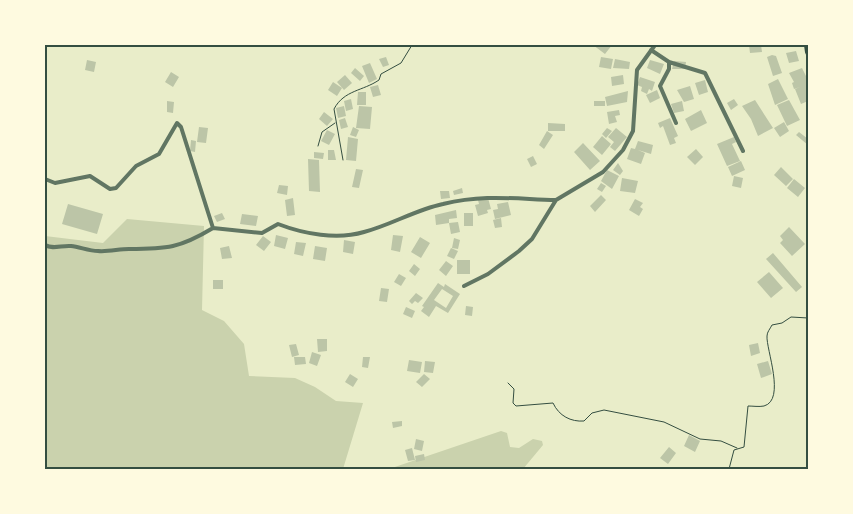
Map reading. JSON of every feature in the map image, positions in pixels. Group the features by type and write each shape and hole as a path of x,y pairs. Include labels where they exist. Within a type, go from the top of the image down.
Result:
{"main road":[{"path":"807,45 808,52"}],"street":[{"path":"464,286 488,274 520,251 532,239 556,200 603,172 630,140 633,131 637,70 655,45"},
{"path":"651,50 669,62 705,73 743,151"},
{"path":"669,62 669,69 660,86 676,122"},
{"path":"45,179 55,183 90,176 110,189 116,188 136,166 159,154 177,123 181,127 213,228"},
{"path":"45,245 59,248 72,246 99,252 129,249 150,250 175,247 194,240 213,228 262,234 278,224 299,231 350,235 378,227 420,210 466,199 496,196 556,200"}],"path":[{"path":"343,160 334,109 338,102 349,93 374,84 379,80 381,74 396,67 412,45"},
{"path":"318,146 322,132 336,123"},
{"path":"508,383 514,389 513,402 516,406 553,403 560,414 574,422 584,421 592,413 604,410 642,420 664,422 700,439 721,441 737,448 744,447 748,406 764,406 768,404 772,396 776,376 768,344 768,332 772,326 782,323 791,316 808,318"},
{"path":"729,469 734,450 737,448"}],"green space":[{"path":"127,219 204,226 202,310 224,321 244,344 249,376 295,378 315,387 336,401 363,403 343,469 45,469 45,236 103,243"},
{"path":"501,431 507,433 510,447 519,448 533,439 542,441 543,445 523,469 389,469"}],"building":[{"path":"593,45 612,45 605,54"},
{"path":"749,45 761,45 762,52 750,53"},
{"path":"796,51 799,61 789,63 786,53"},
{"path":"776,56 782,73 773,76 767,57"},
{"path":"386,57 389,65 383,67 379,59"},
{"path":"601,57 613,59 611,69 599,67"},
{"path":"615,59 630,62 629,69 613,68"},
{"path":"87,60 96,62 94,72 85,70"},
{"path":"650,60 664,64 660,74 647,68"},
{"path":"674,61 686,62 685,69 672,69"},
{"path":"370,63 377,79 369,83 362,66"},
{"path":"355,68 364,76 360,81 351,73"},
{"path":"802,68 808,80 808,101 801,104 795,89 800,87 794,89 792,83 794,82 789,73"},
{"path":"171,72 179,77 173,87 165,82"},
{"path":"345,75 352,83 344,90 337,82"},
{"path":"623,75 624,84 612,86 611,77"},
{"path":"640,77 655,82 652,91 649,89 647,94 641,91 642,87 637,85"},
{"path":"778,79 788,99 775,105 768,84"},
{"path":"705,80 708,92 699,95 695,83"},
{"path":"333,82 342,88 337,96 328,90"},
{"path":"378,85 381,95 373,97 370,87"},
{"path":"690,86 694,99 684,102 677,90"},
{"path":"657,90 660,98 650,103 646,95"},
{"path":"628,91 627,102 607,106 605,97"},
{"path":"358,92 366,92 366,105 357,105"},
{"path":"351,99 353,109 346,111 344,101"},
{"path":"734,99 738,105 731,110 727,103"},
{"path":"755,100 773,128 758,136 751,119 742,106"},
{"path":"789,100 800,120 787,126 777,105"},
{"path":"167,101 174,102 173,113 167,112"},
{"path":"594,101 605,101 605,106 594,106"},
{"path":"682,101 684,111 674,113 671,104"},
{"path":"344,106 346,116 338,118 336,108"},
{"path":"359,106 372,107 370,129 356,128"},
{"path":"619,110 620,115 615,116 617,122 609,124 607,112"},
{"path":"701,110 707,123 691,131 685,119"},
{"path":"324,112 333,119 327,126 319,119"},
{"path":"345,118 348,127 341,129 339,120"},
{"path":"670,118 678,136 674,138 676,143 670,145 663,126 660,128 658,123"},
{"path":"784,122 789,131 780,137 774,128"},
{"path":"548,123 565,124 565,131 548,131"},
{"path":"199,127 208,128 206,143 197,142"},
{"path":"353,127 359,130 356,137 350,135"},
{"path":"607,128 612,131 606,138 602,134"},
{"path":"616,128 627,137 615,151 610,147 614,142 608,137"},
{"path":"327,130 335,134 329,145 321,141"},
{"path":"547,131 553,135 544,149 539,145"},
{"path":"799,132 808,139 808,145 796,135"},
{"path":"602,136 611,144 602,155 593,147"},
{"path":"348,137 358,139 356,161 346,160"},
{"path":"734,137 736,142 732,144 740,161 727,166 717,144"},
{"path":"191,140 196,141 195,152 190,151"},
{"path":"638,141 653,145 651,154 638,150 645,153 641,164 627,159 631,148 635,149"},
{"path":"583,143 600,161 590,170 574,152"},
{"path":"696,149 703,157 695,165 687,157"},
{"path":"328,150 334,150 336,160 328,160"},
{"path":"314,152 324,153 323,159 314,158"},
{"path":"533,156 537,164 531,167 527,159"},
{"path":"308,159 319,160 320,192 309,191"},
{"path":"741,161 745,170 732,176 728,167"},
{"path":"618,163 623,171 620,175 613,170"},
{"path":"781,167 793,179 786,186 774,175"},
{"path":"356,169 363,170 359,188 352,187"},
{"path":"607,170 619,176 612,189 601,181"},
{"path":"734,176 743,178 741,188 732,186"},
{"path":"622,178 638,181 635,193 620,191"},
{"path":"794,179 805,188 798,197 787,188"},
{"path":"601,183 606,186 602,192 597,189"},
{"path":"279,185 288,186 287,195 277,193"},
{"path":"462,188 463,193 454,195 453,191"},
{"path":"440,191 449,191 450,198 441,199"},
{"path":"601,195 606,200 595,212 590,206"},
{"path":"293,198 295,215 287,216 285,200"},
{"path":"488,198 491,209 487,210 488,213 478,216 475,205 479,204 478,200"},
{"path":"635,199 643,203 640,207 643,209 639,216 629,210"},
{"path":"508,202 511,215 495,219 493,210 498,209 497,204"},
{"path":"68,204 103,214 97,234 62,224"},
{"path":"456,210 457,218 449,219 449,223 436,225 435,215"},
{"path":"222,213 225,219 217,222 214,216"},
{"path":"464,213 473,213 473,226 464,226"},
{"path":"242,214 258,216 256,226 240,224"},
{"path":"501,218 502,227 495,228 493,220"},
{"path":"458,222 460,232 451,234 449,223"},
{"path":"789,227 805,244 792,256 780,243 783,240 780,236"},
{"path":"276,235 288,238 285,249 274,246"},
{"path":"393,235 403,236 400,252 391,250"},
{"path":"263,236 271,242 264,251 256,245"},
{"path":"420,237 430,243 421,258 411,252"},
{"path":"454,238 460,240 458,249 452,248"},
{"path":"344,240 355,242 353,254 343,252"},
{"path":"296,242 306,243 303,256 294,254"},
{"path":"229,246 232,258 222,259 220,248"},
{"path":"315,246 327,248 325,261 313,259"},
{"path":"451,248 458,251 454,259 447,256"},
{"path":"773,253 802,287 796,292 766,259"},
{"path":"457,260 470,260 470,274 457,274"},
{"path":"446,261 453,266 446,276 439,270"},
{"path":"414,264 420,269 415,276 409,271"},
{"path":"769,272 783,288 771,298 757,282"},
{"path":"399,274 406,278 401,286 394,282"},
{"path":"213,280 223,280 223,289 213,289"},
{"path":"438,283 444,287 445,284 460,294 448,313 436,306 429,317 421,311 424,307 422,306","holes":["442,289 453,296 446,308 434,300"]},
{"path":"381,288 389,289 387,302 379,301"},
{"path":"416,293 423,298 418,303 415,301 412,304 409,301"},
{"path":"466,306 473,307 472,316 465,315"},
{"path":"406,307 415,311 412,318 403,314"},
{"path":"317,339 327,339 327,351 318,352"},
{"path":"758,343 760,353 751,356 749,345"},
{"path":"296,344 299,355 292,357 289,345"},
{"path":"312,352 321,355 317,366 309,363"},
{"path":"294,357 305,357 306,364 295,365"},
{"path":"363,357 370,357 368,368 362,367"},
{"path":"409,360 422,362 420,373 407,371"},
{"path":"425,361 435,362 433,373 424,372"},
{"path":"768,361 772,374 761,378 757,364"},
{"path":"350,374 358,379 353,387 345,382"},
{"path":"424,374 430,379 422,387 416,382"},
{"path":"402,421 402,426 393,428 392,422"},
{"path":"689,435 700,441 695,452 684,446"},
{"path":"416,439 424,441 422,451 414,449"},
{"path":"669,447 676,453 668,464 660,458"},
{"path":"412,448 415,460 408,461 405,450"},
{"path":"424,454 425,460 416,462 415,456"}]}
